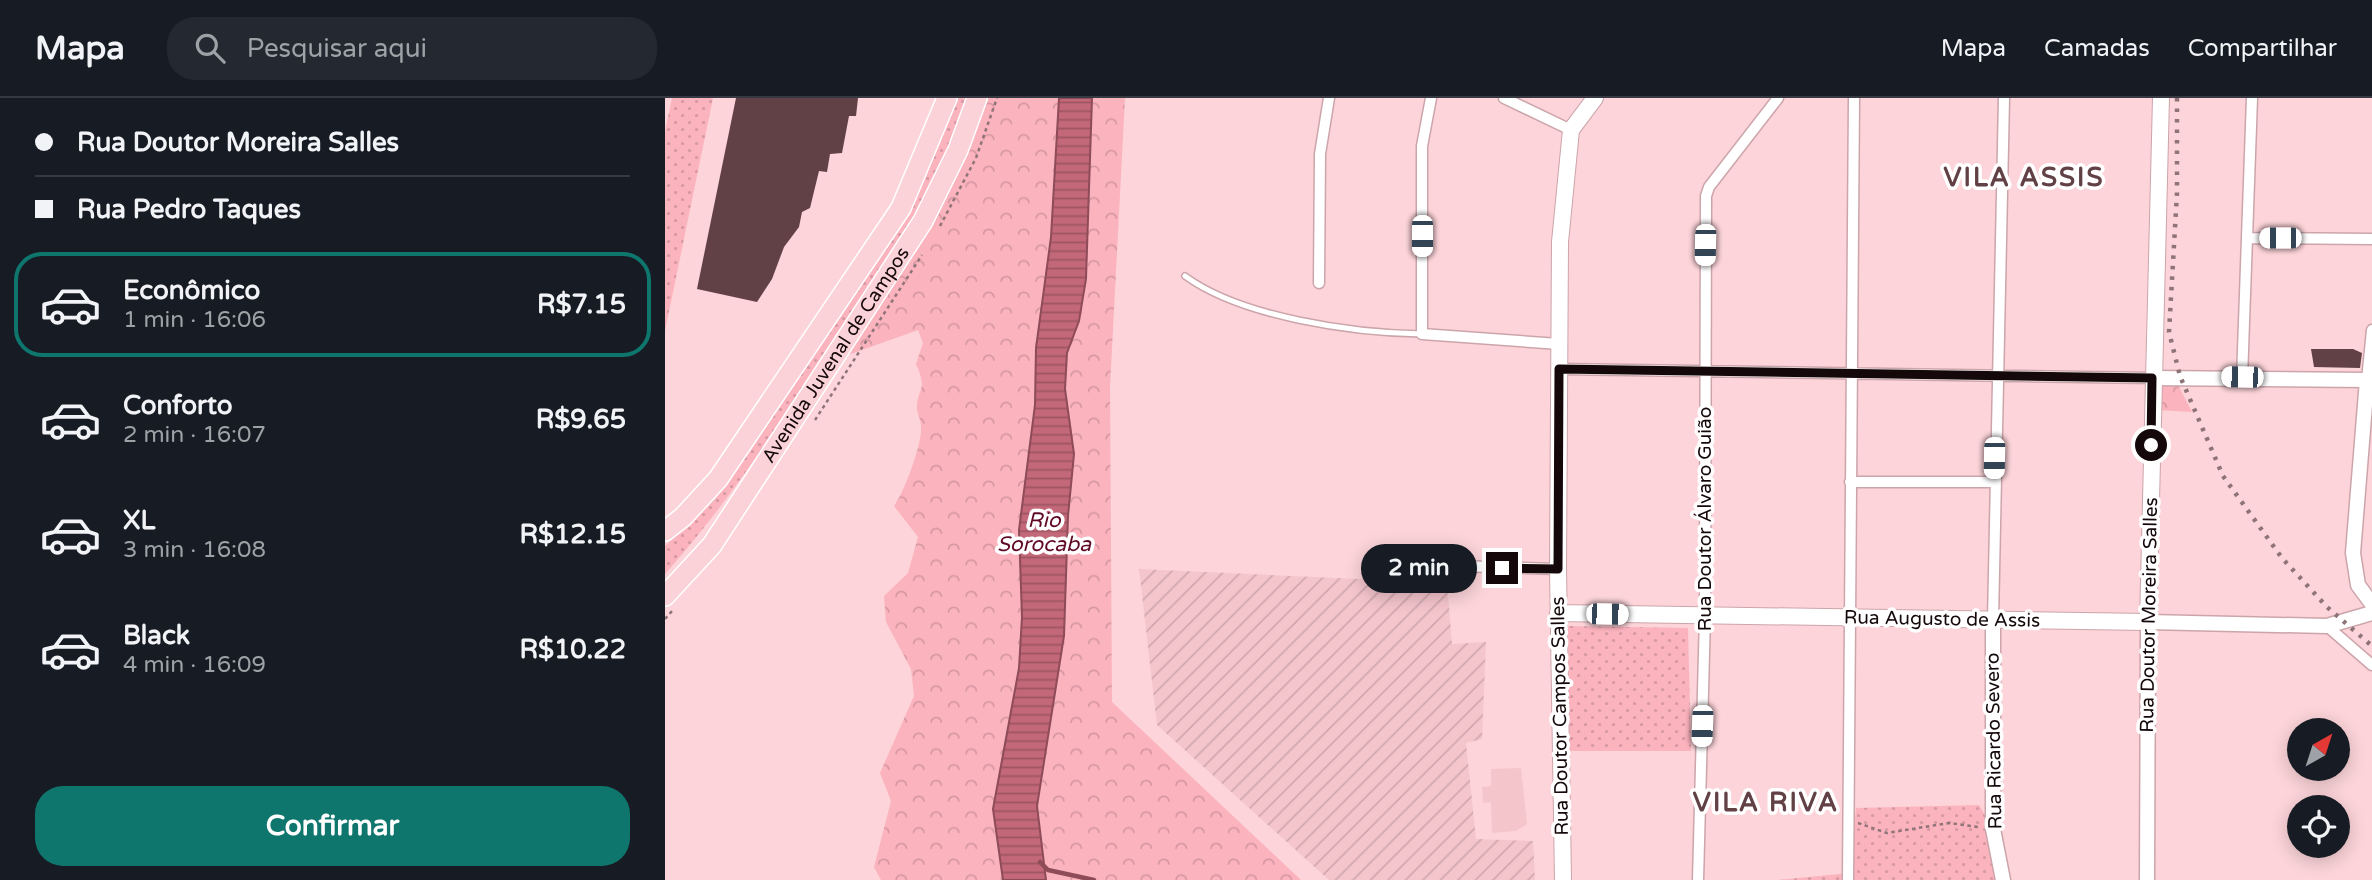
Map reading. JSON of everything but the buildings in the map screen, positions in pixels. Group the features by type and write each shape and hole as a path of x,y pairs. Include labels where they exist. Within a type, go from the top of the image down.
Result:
{"highway":[{"name":"Avenida Juvenal de Campos","path":"665,531 683,517 718,479 901,208 947,98"},
{"name":"Avenida Juvenal de Campos","path":"665,596 712,545 923,221 958,150 977,98"},
{"path":"665,590 692,567"}],"main road":[{"path":"1571,130 1595,98"},
{"name":"Rua Doutor Moreira Salles","path":"2148,622 2152,354 2161,98"},
{"name":"Rua Doutor Campos Salles","path":"1563,880 1558,613 1560,242 1571,130"},
{"name":"Rua Augusto de Assis","path":"1558,613 2148,622"}],"street":[{"path":"1319,283 1319,154 1329,98"},
{"path":"1431,98 1422,146 1422,334 1559,344"},
{"path":"1504,98 1571,130"},
{"name":"Rua Doutor Álvaro Guião","path":"1699,880 1705,615 1706,196 1709,187 1778,98"},
{"path":"1848,880 1854,98"},
{"name":"Rua Ricardo Severo","path":"2003,880 1993,830 1993,620 1996,376 2004,98"},
{"path":"2242,377 2252,98"},
{"path":"2248,238 2372,239"},
{"path":"2372,330 2353,553 2358,585 2372,604"},
{"path":"2152,354 2161,370 2172,377"},
{"path":"1559,369 2367,380"},
{"path":"1850,482 1994,482"},
{"path":"1456,566 1558,569"},
{"name":"Rua Augusto de Assis","path":"2148,622 2327,626 2372,614"},
{"name":"Rua Doutor Moreira Salles","path":"2147,880 2148,622"},
{"path":"2327,626 2372,665"}],"lane":[{"path":"1185,276 1206,292 1252,308 1383,334 1422,334"}],"path":[{"path":"1849,820 1887,833 1949,823 1993,830"}],"shaded area":[{"path":"1139,569 1447,583 1452,644 1486,642 1482,739 1466,743 1476,839 1533,841 1535,880 1329,880 1157,725"},
{"path":"1521,768 1527,824 1516,831 1492,833 1491,802 1483,803 1482,787 1491,786 1491,769"}],"green space":[{"path":"672,98 713,98 665,331 665,131"},
{"path":"956,98 969,98 957,131 927,193 893,252 755,459 712,518 665,574 665,546 715,499 911,203 940,143"},
{"path":"984,98 1125,98 1110,387 1112,702 1301,880 881,880 874,867 891,801 880,773 914,696 911,669 886,622 884,596 908,573 918,537 894,506 912,467 921,433 917,403 922,385 916,364 923,343 918,330 848,355 927,232"},
{"path":"2160,383 2178,385 2192,412 2156,410"},
{"path":"1568,626 1688,628 1691,751 1569,751"},
{"path":"1979,805 1993,829 1996,880 1777,880 1850,873 1856,808"}],"water":[{"name":"Rio Sorocaba","path":"1059,98 1092,98 1086,279 1079,321 1067,353 1065,389 1074,454 1068,516 1064,636 1037,806 1046,880 1003,880 993,809 1019,668 1022,617 1019,530 1035,405 1036,348 1051,237"}],"waterway":[{"path":"1040,862 1048,870 1094,880"}],"railway":[{"path":"2177,98 2177,193 2169,332 2180,376 2223,476 2282,558 2327,607 2372,646"}],"district":[{"name":"VILA ASSIS","path":"2024,177"},
{"name":"VILA RIVA","path":"1766,802"}],"route":[{"path":"1502,568 1558,569 1559,369 2152,378 2151,445"}]}
